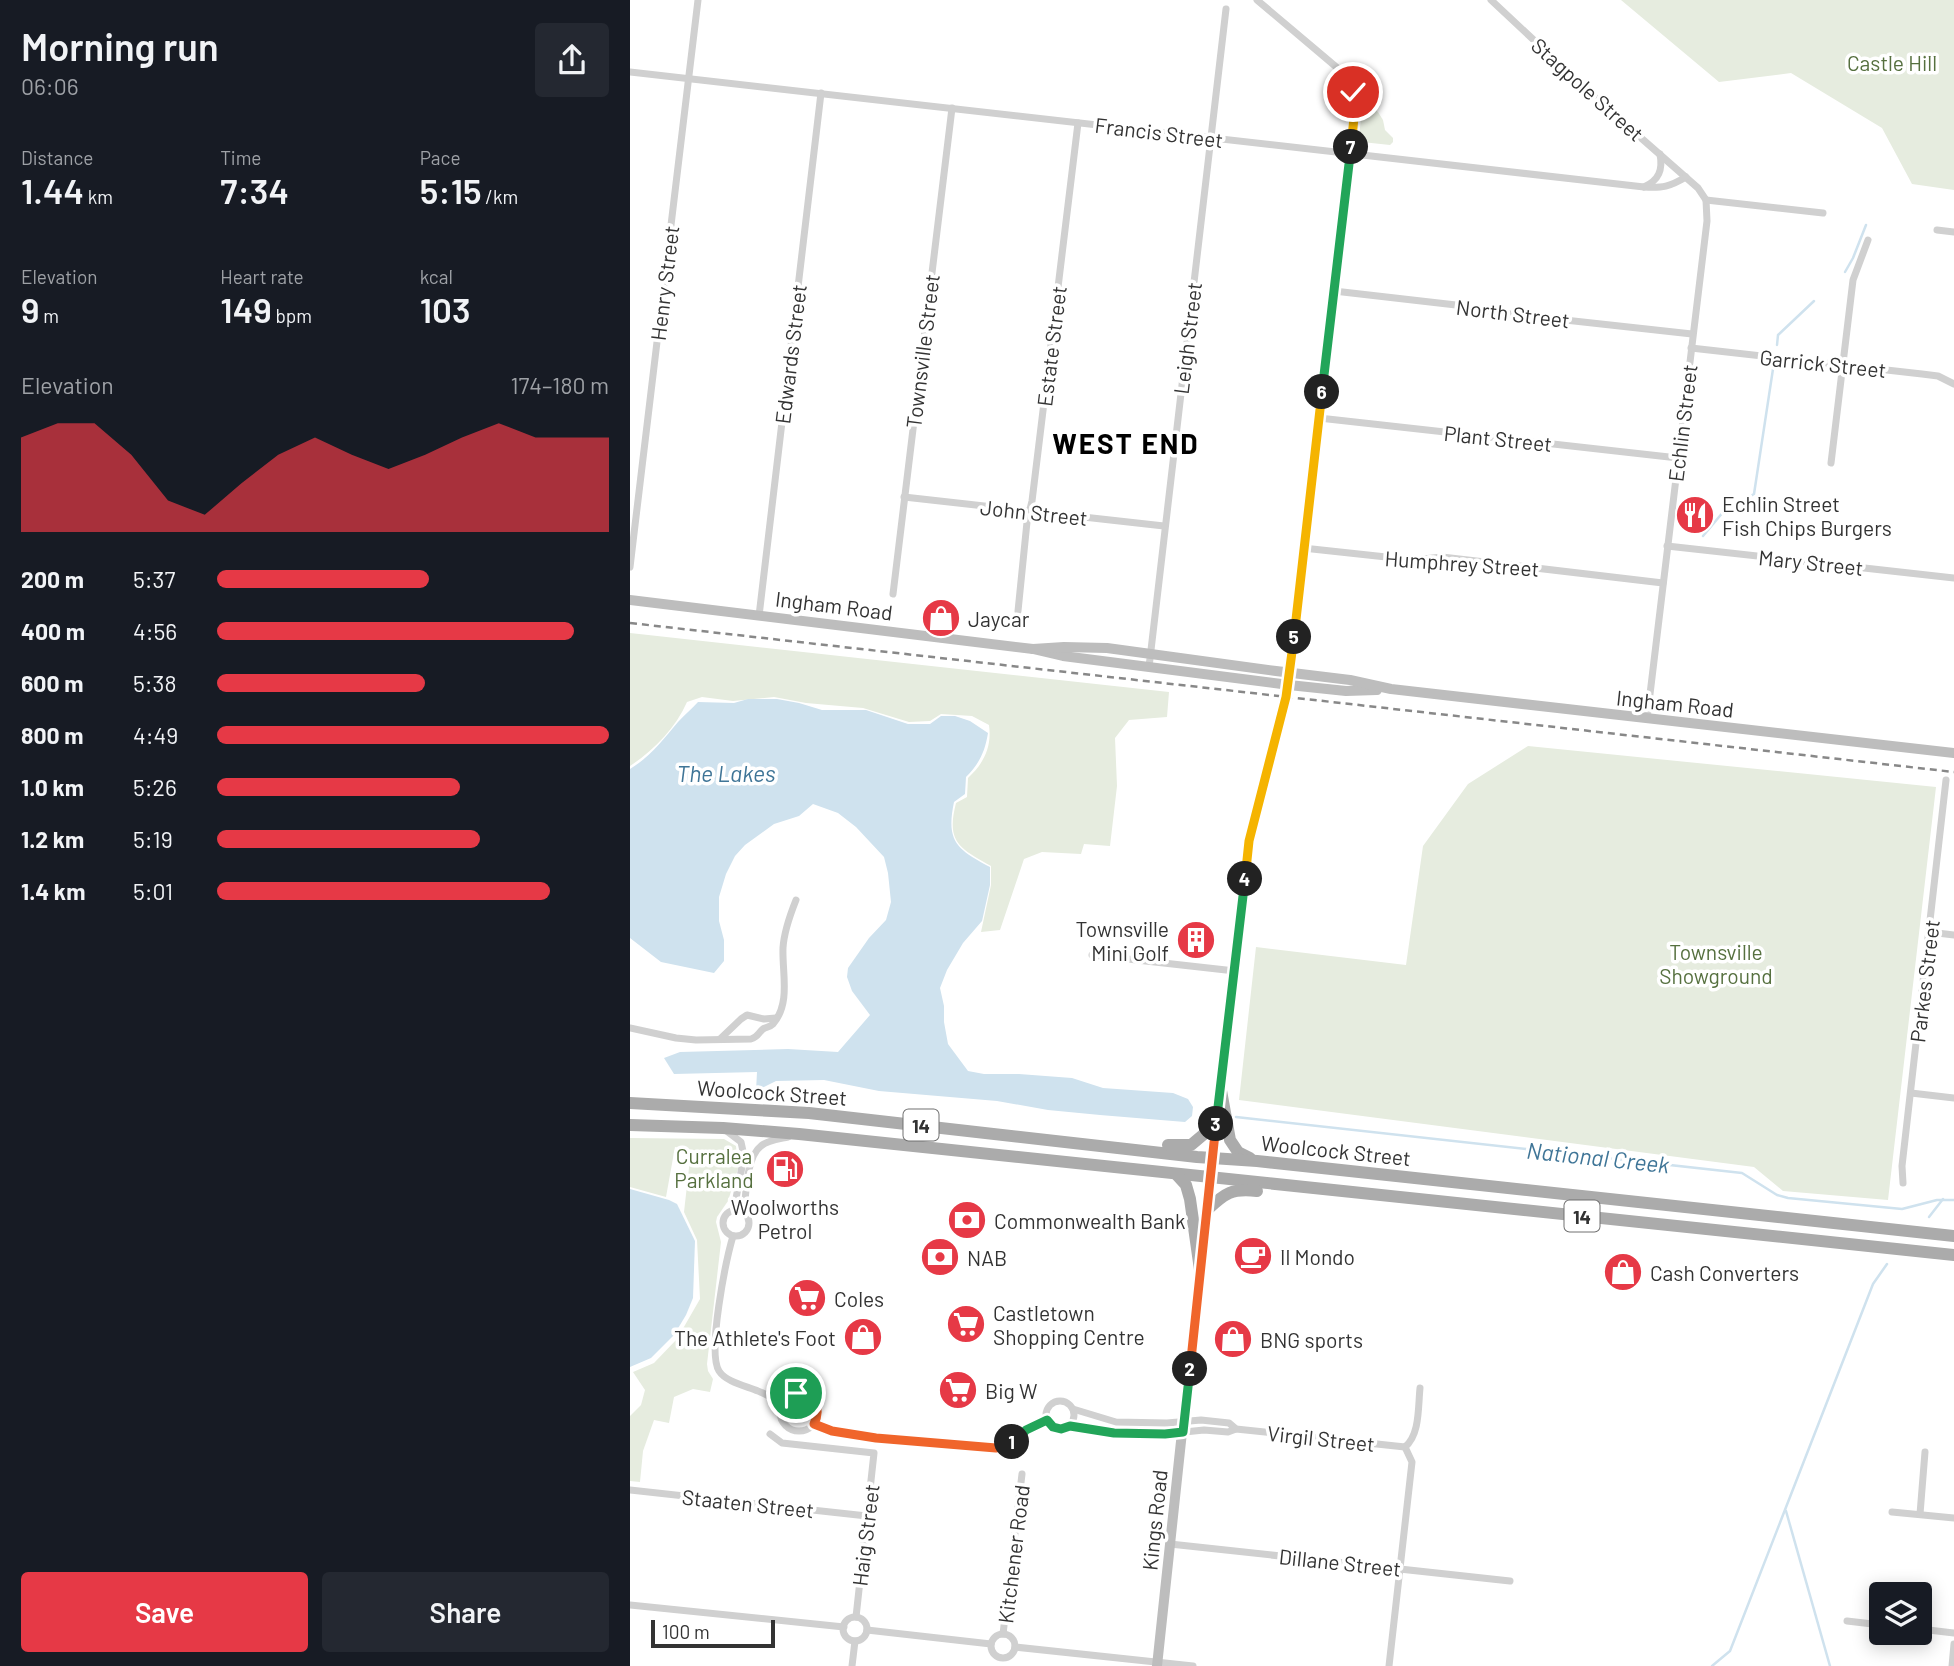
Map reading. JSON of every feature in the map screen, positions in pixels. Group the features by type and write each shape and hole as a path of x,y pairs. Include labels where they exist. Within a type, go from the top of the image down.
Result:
{"main road":[{"name":"Ingham Road","path":"630,600 1033,649 1063,656 1289,685 1346,691 1391,689"},
{"name":"Ingham Road","path":"1033,649 1090,647 1350,680 1391,689 1954,753"},
{"name":"Kings Road","path":"1157,1664 1249,841 1291,673"},
{"path":"1220,1085 1230,1140 1238,1152 1257,1161"},
{"name":"Woolcock Street","path":"630,1103 809,1113 1954,1236"},
{"path":"1091,1145 1145,1143 1186,1146 1197,1141 1216,1124"},
{"name":"Woolcock Street","path":"630,1125 799,1134 1954,1255"},
{"path":"1176,1174 1186,1185 1191,1199 1200,1270"},
{"path":"1206,1210 1224,1194 1244,1189 1388,1205 1446,1203"}],"street":[{"name":"Henry Street","path":"630,567 698,0"},
{"path":"1257,0 1341,71 1350,84 1354,99 1291,673"},
{"name":"Stagpole Street","path":"1491,0 1599,101 1686,177"},
{"name":"Leigh Street","path":"1149,667 1226,9"},
{"name":"Francis Street","path":"630,72 1644,187 1671,186 1686,177"},
{"name":"Edwards Street","path":"759,616 821,93"},
{"name":"Townsville Street","path":"893,594 952,108"},
{"name":"Estate Street","path":"1018,611 1078,123"},
{"path":"1644,187 1658,178 1661,168 1659,154"},
{"path":"1686,177 1706,200 1823,213"},
{"name":"Echlin Street","path":"1647,719 1707,221 1706,200"},
{"path":"1937,230 1954,232"},
{"path":"1831,463 1853,280 1868,240"},
{"name":"North Street","path":"1334,290 1456,305 1474,310 1692,334"},
{"name":"Garrick Street","path":"1691,348 1938,376 1954,384"},
{"name":"Plant Street","path":"1319,418 1678,458"},
{"name":"John Street","path":"904,497 1164,526"},
{"name":"Mary Street","path":"1667,546 1954,578"},
{"name":"Humphrey Street","path":"1303,548 1413,560 1443,557 1663,583"},
{"name":"Parkes Street","path":"1903,1182 1902,1166 1946,780"},
{"path":"630,1028 696,1040 755,1038 762,1029 769,1027 780,1013 785,977 783,950 796,900"},
{"path":"1929,932 1954,935"},
{"path":"1092,955 1235,971"},
{"path":"720,1039 747,1015 776,1018"},
{"path":"759,1018 762,1029"},
{"path":"739,1023 740,1034 747,1039"},
{"path":"1911,1093 1954,1098"},
{"path":"723,1128 741,1142 744,1156 734,1209 726,1214 722,1222 725,1231 733,1236 741,1235 747,1230 749,1222 744,1212 750,1166 757,1150 761,1145 799,1134"},
{"path":"734,1209 744,1212"},
{"path":"733,1236 725,1265 715,1354 720,1373 782,1404"},
{"path":"1389,1666 1412,1462 1405,1447 1412,1442 1415,1434 1420,1388"},
{"path":"796,1393 810,1397 817,1406 818,1413 814,1424 805,1430 790,1429 781,1417 782,1404 796,1393"},
{"path":"1058,1401 1067,1403 1073,1409 1116,1422 1183,1427 1165,1434 1114,1433 1070,1426 1057,1429 1047,1420 1046,1415 1050,1406 1058,1401"},
{"path":"1070,1426 1073,1423 1073,1409"},
{"path":"814,1424 832,1431 876,1438 996,1448 1016,1441 1026,1430 1047,1420"},
{"name":"Virgil Street","path":"1183,1427 1202,1420 1229,1423 1237,1429 1405,1447"},
{"name":"Haig Street","path":"769,1434 782,1443 874,1453 856,1617"},
{"path":"1920,1514 1925,1452"},
{"name":"Kitchener Road","path":"1003,1634 1022,1474"},
{"name":"Staaten Street","path":"630,1490 867,1516"},
{"path":"1892,1512 1954,1518"},
{"name":"Dillane Street","path":"1170,1544 1510,1581"},
{"path":"630,1605 844,1627"},
{"path":"856,1617 865,1622 867,1630 864,1637 855,1640 846,1636 844,1627 848,1619 856,1617"},
{"path":"1847,1621 1869,1624"},
{"path":"867,1630 991,1644"},
{"path":"1932,1630 1954,1633"},
{"path":"1003,1634 1013,1639 1015,1647 1002,1662 994,1653 991,1644 996,1636 1003,1634"},
{"path":"852,1666 855,1640"},
{"path":"1952,1666 1954,1644"},
{"path":"1015,1647 1193,1666"}],"green space":[{"name":"Castle Hill","path":"1621,0 1954,0 1954,190 1912,184 1882,128 1791,73 1719,82"},
{"path":"1366,102 1383,120 1385,130 1393,138 1390,145 1362,142 1358,108"},
{"name":"The Lakes","path":"630,633 1169,692 1167,717 1129,720 1115,738 1117,786 1110,846 1084,844 1081,854 1042,852 1024,859 1000,930 981,932 991,885 991,866 958,842 954,835 953,816 956,803 967,797 968,778 986,754 989,725 972,716 941,714 930,721 909,722 863,708 774,697 733,701 702,697 687,702 663,738 630,766"},
{"name":"Townsville Showground","path":"1528,746 1936,787 1888,1200 1783,1191 1754,1167 1239,1100 1256,947 1406,965 1423,846 1468,784"},
{"name":"Curralea Parkland","path":"630,1138 724,1139 736,1146 738,1169 728,1201 716,1222 721,1242 707,1364 713,1379 710,1392 693,1389 674,1397 669,1423 654,1420 643,1451 640,1482 630,1481 630,1416 641,1405 645,1390 633,1372 654,1363 677,1339 700,1299 697,1240 684,1212 691,1150 675,1147 666,1197 630,1187"}],"water":[{"name":"The Lakes","path":"748,699 777,699 822,710 866,710 908,724 930,724 941,716 955,716 970,721 988,733 981,757 966,777 965,794 954,802 952,815 951,826 956,842 969,855 990,867 990,885 982,921 963,943 940,988 948,1044 968,1071 1072,1078 1103,1088 1173,1093 1188,1099 1193,1107 1192,1116 1185,1122 1048,1110 997,1101 879,1091 824,1080 776,1081 756,1091 757,1072 674,1074 664,1058 680,1052 788,1049 838,1052 870,1015 852,991 847,977 848,968 869,938 886,920 891,902 884,857 856,827 838,813 813,804 799,816 774,824 745,845 735,856 719,897 724,961 714,973 661,962 630,938 630,769 650,754 698,702 734,703"},
{"path":"630,1189 677,1204 695,1241 693,1298 686,1315 674,1335 651,1358 630,1367"}],"waterway":[{"path":"1845,272 1866,225"},
{"path":"1777,345 1778,335 1814,301"},
{"path":"1703,536 1724,511 1754,494 1773,369"},
{"name":"National Creek","path":"1236,1117 1742,1173 1777,1195 1788,1198 1902,1209 1937,1200 1954,1200"},
{"path":"1929,1217 1943,1199"},
{"path":"1712,1666 1730,1651 1873,1284 1887,1264"},
{"path":"1786,1511 1830,1666"}],"railway":[{"path":"630,623 1954,772"}],"place":[{"name":"Echlin Street Fish Chips Burgers","path":"1695,515"},
{"name":"Jaycar","path":"941,618"},
{"name":"Townsville Mini Golf","path":"1196,940"},
{"name":"Woolworths Petrol","path":"785,1169"},
{"name":"Commonwealth Bank","path":"967,1220"},
{"name":"Il Mondo","path":"1253,1256"},
{"name":"NAB","path":"940,1257"},
{"name":"Cash Converters","path":"1623,1272"},
{"name":"Coles","path":"807,1298"},
{"name":"Castletown Shopping Centre","path":"966,1324"},
{"name":"The Athlete's Foot","path":"863,1337"},
{"name":"BNG sports","path":"1233,1339"},
{"name":"Big W","path":"958,1390"}],"district":[{"name":"WEST END","path":"1126,443"}],"route":[{"path":"796,1393 805,1394 814,1400 818,1413 814,1424 832,1431 876,1438 996,1448 1016,1441 1026,1430 1047,1420 1057,1429 1070,1426 1114,1433 1183,1432 1213,1142 1249,841 1291,673 1297,597 1355,108 1353,92"}]}
